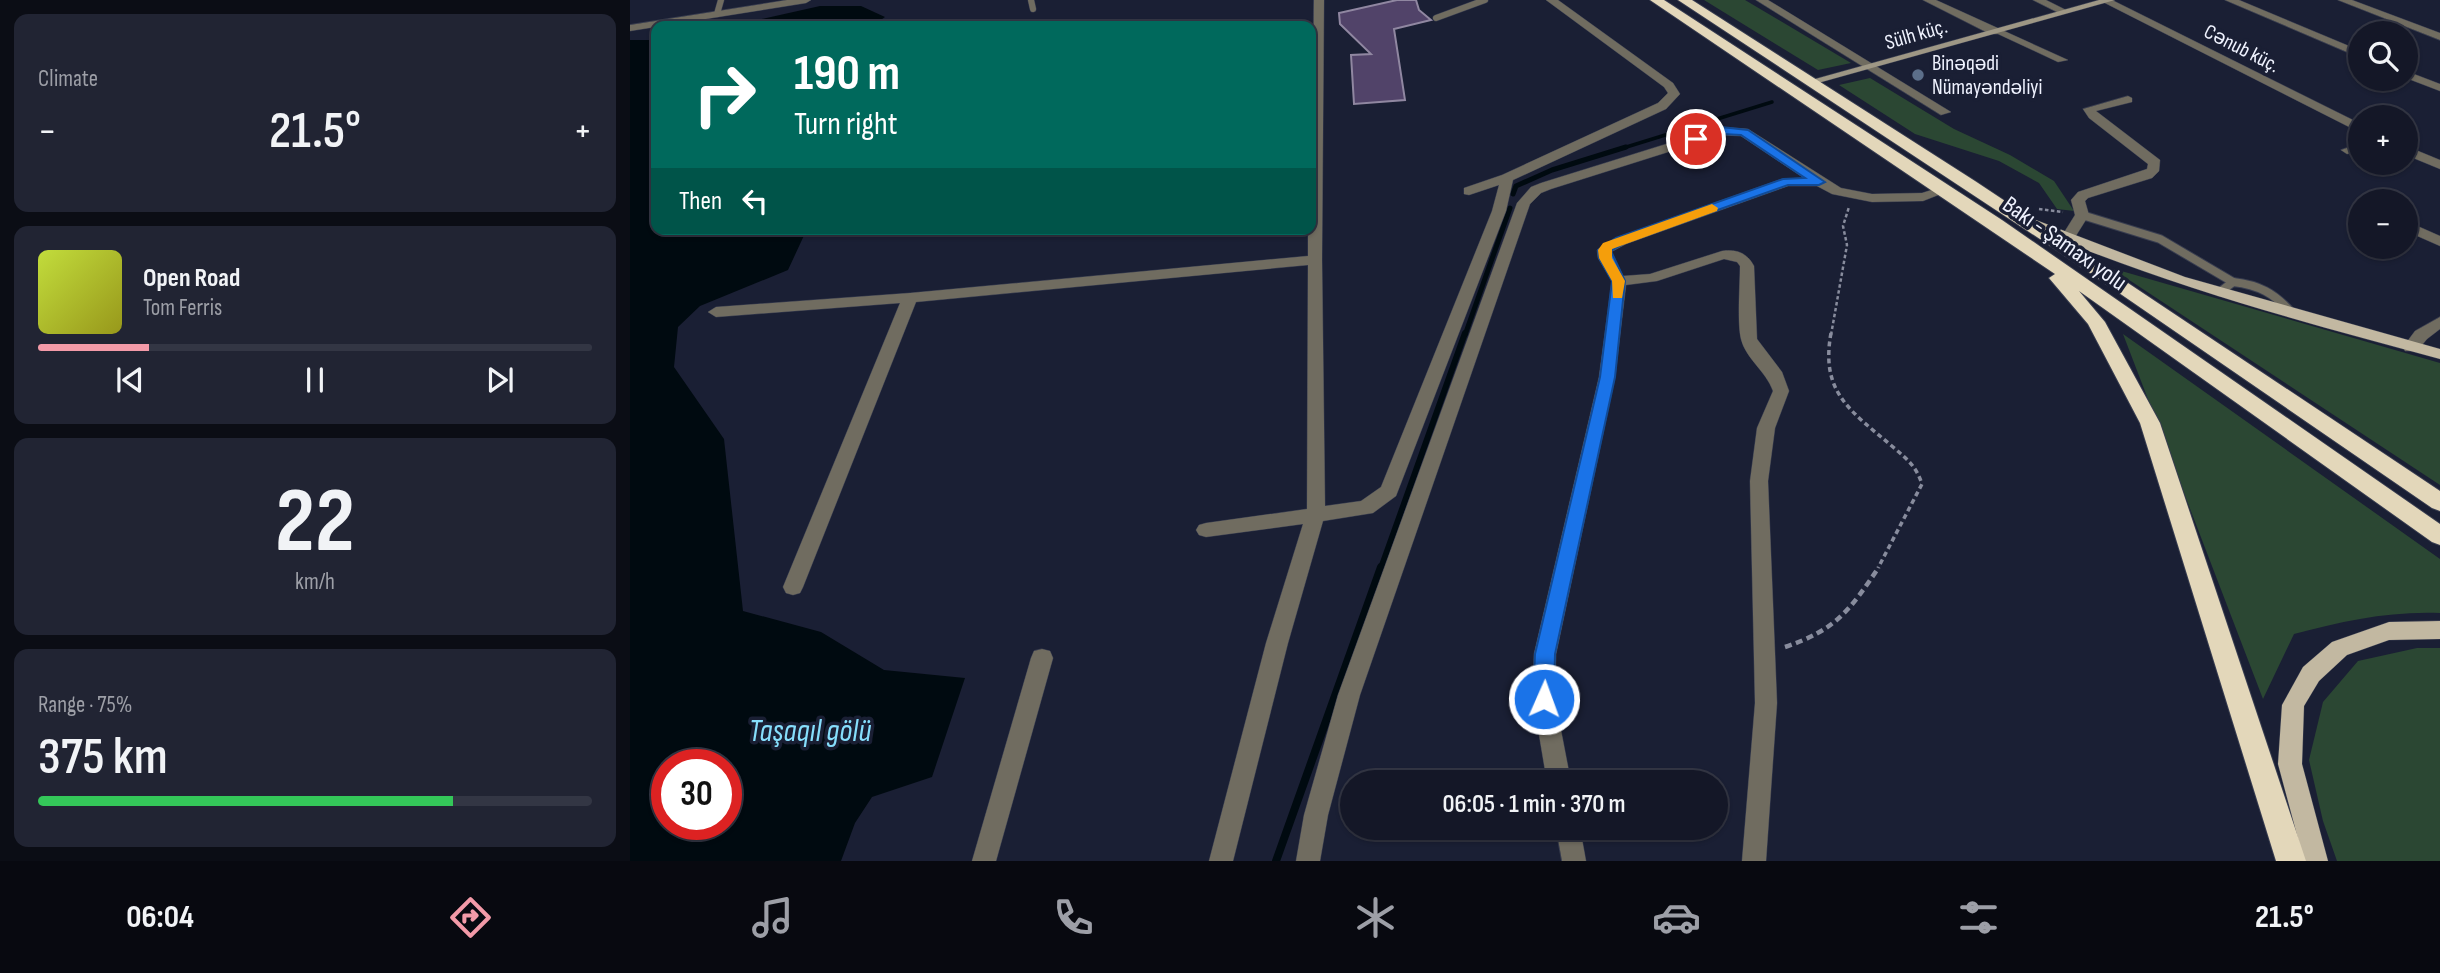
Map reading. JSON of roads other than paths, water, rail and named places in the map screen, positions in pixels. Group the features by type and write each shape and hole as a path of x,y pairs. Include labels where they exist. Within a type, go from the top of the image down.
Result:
{"highway":[{"name":"Bakı - Şamaxı yolu","path":"1656,0 1944,190 2006,220 2440,502"},
{"name":"Bakı - Şamaxı yolu","path":"1684,0 1814,81 2440,536"},
{"path":"2006,220 2096,321 2150,423 2291,861"}],"main road":[{"path":"2006,220 2220,292 2440,354"},
{"path":"2316,861 2290,764 2293,705 2311,674 2340,648 2389,631 2440,630"}],"street":[{"path":"674,21 806,0"},
{"path":"1316,195 1319,0"},
{"path":"1469,191 1507,178 1662,106 1674,93 1669,85 1551,0"},
{"path":"1761,0 1945,112"},
{"path":"1927,0 2062,60"},
{"path":"2038,0 2065,12"},
{"path":"2230,0 2348,50"},
{"path":"2343,0 2440,37"},
{"name":"Sülh küç.","path":"1814,81 2108,1"},
{"name":"Cənub küç.","path":"2108,1 2348,122"},
{"path":"630,28 651,25"},
{"path":"2418,79 2440,88"},
{"path":"2067,239 2082,215 2078,200 2082,195 2147,176 2153,171 2155,163 2145,153 2093,115 2089,109 2128,100"},
{"path":"1308,861 1316,815 1349,695 1524,203 1536,190 1721,131 1744,132 1819,182 1853,195 1923,197 1944,190"},
{"path":"2418,155 2440,165"},
{"path":"1206,530 1366,508 1389,491 1502,201 1507,178"},
{"path":"1557,770 1544,699 1545,654 1607,377 1619,281 1605,258 1604,250 1607,246 1787,181 1819,182"},
{"path":"1502,201 1524,203"},
{"path":"2418,231 2440,242"},
{"path":"1221,861 1276,643 1316,513 1315,235"},
{"path":"1619,281 1652,278 1722,255 1732,254 1744,259 1749,339 1776,376 1781,391 1766,428 1759,481 1766,704 1754,861"},
{"path":"716,312 910,298 1315,260"},
{"path":"793,587 910,298"},
{"path":"2411,346 2440,322"},
{"path":"984,861 1042,659"},
{"path":"1570,840 1574,861"}],"lane":[{"path":"717,14 721,0"},
{"path":"1031,0 1033,9"},
{"path":"1436,18 1485,0"},
{"path":"2082,215 2160,239 2233,282 2256,284 2272,290 2292,313"},
{"path":"2220,292 2233,282"}],"water":[{"path":"820,6 861,6 885,17 879,21 752,21"},
{"name":"Taşaqıl gölü","path":"630,40 651,40 651,235 804,235 788,270 700,306 678,327 674,367 724,439 743,611 821,632 884,670 965,678 932,777 872,797 855,823 841,861 630,861"}],"waterway":[{"path":"1620,149 1772,102"},
{"path":"1513,194 1516,186 1552,170 1626,147"},
{"path":"1465,335 1510,208"},
{"path":"1381,568 1465,333"},
{"path":"1276,861 1381,567"}],"place":[{"name":"Binəqədi Nümayəndəliyi","path":"1918,75"}]}
